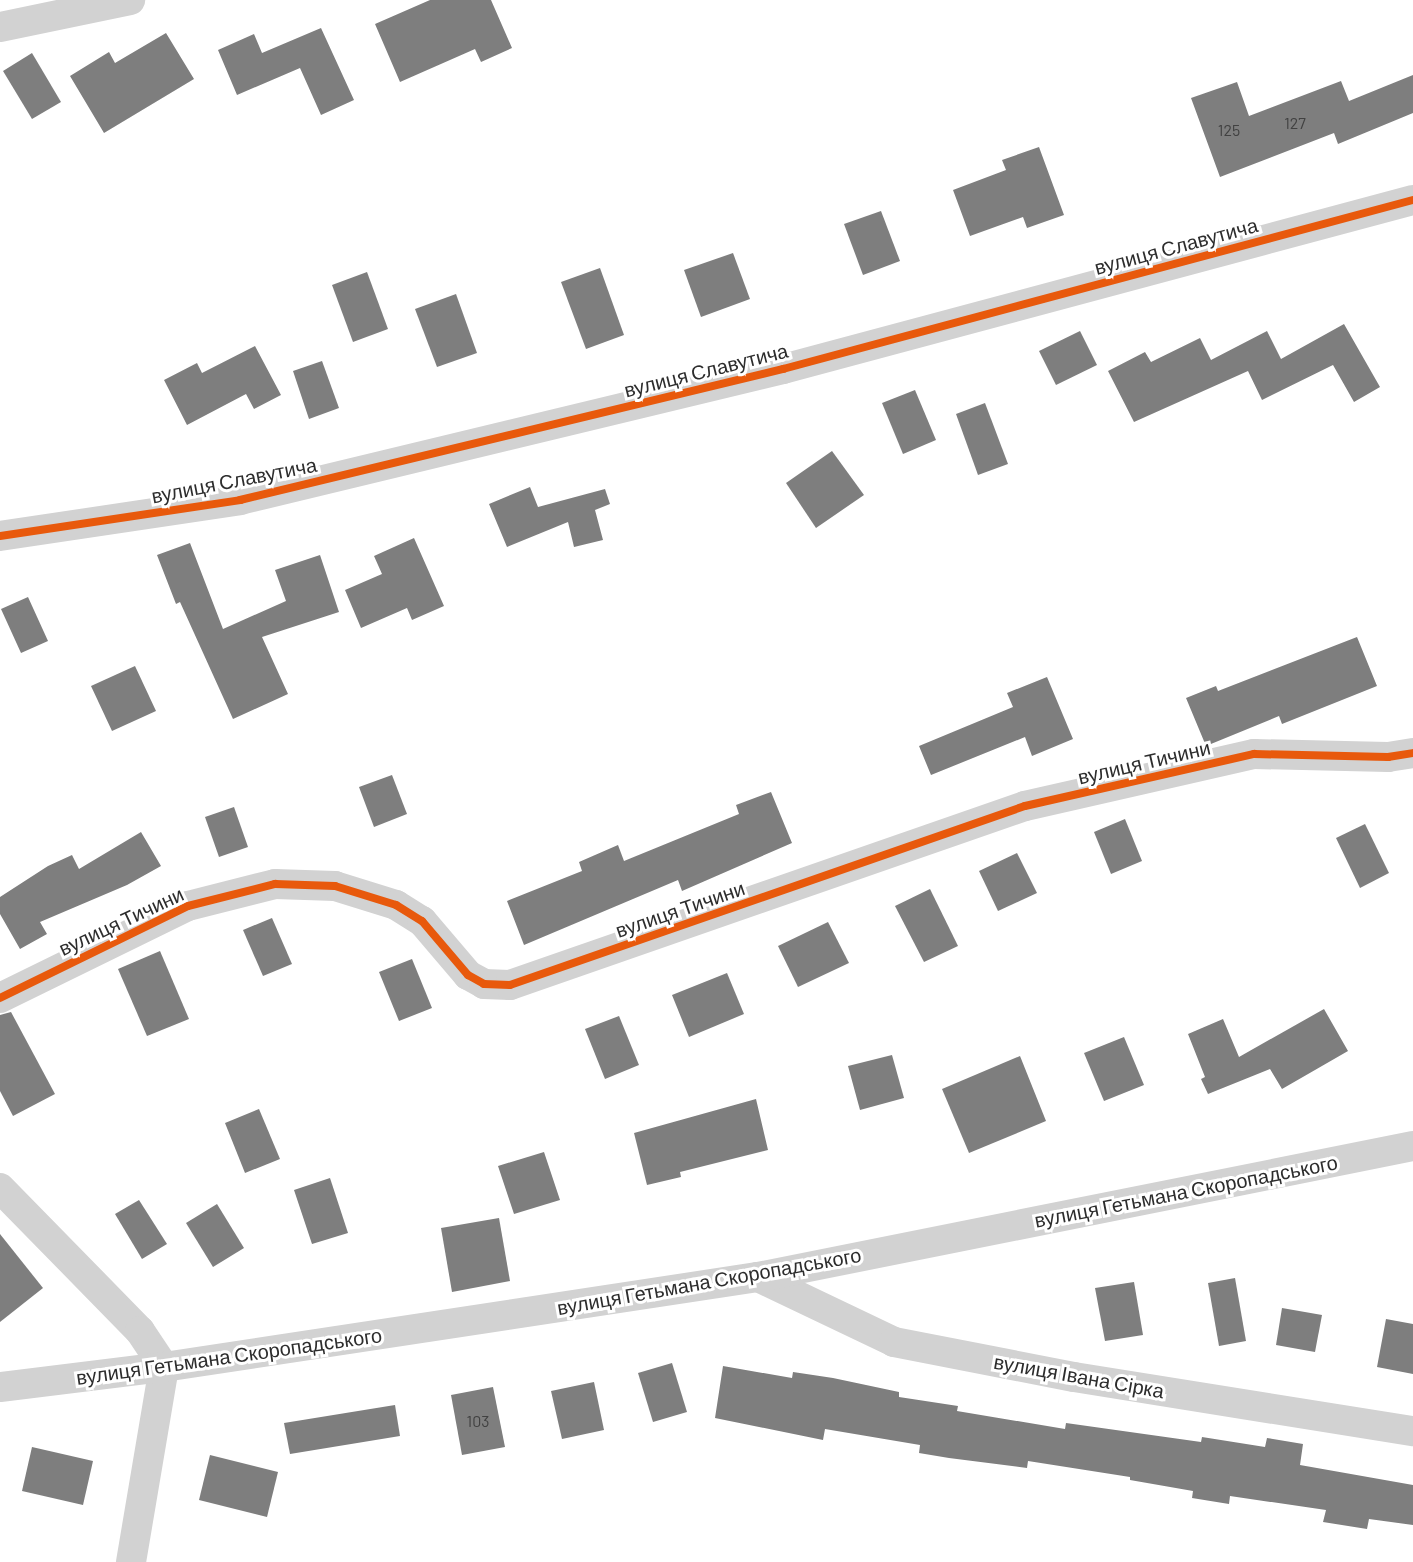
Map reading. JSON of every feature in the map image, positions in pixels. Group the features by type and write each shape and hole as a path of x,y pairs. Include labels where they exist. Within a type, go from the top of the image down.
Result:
{"street":[{"path":"0,27 130,0"},
{"name":"вулиця Славутича","path":"0,536 240,500 783,369 1413,200"},
{"name":"вулиця Тичини","path":"0,998 188,906 275,884 335,886 396,905 422,921 468,975 484,984 510,985 1024,806 1254,753 1388,757 1413,753"},
{"name":"вулиця Гетьмана Скоропадського","path":"0,1387 164,1367 758,1277 1413,1146"},
{"path":"0,1188 140,1331 164,1367 131,1562"},
{"name":"вулиця Івана Сірка","path":"758,1277 894,1342 1074,1377 1413,1431"}],"building":[{"path":"430,0 491,0 512,48 481,62 475,49 400,82 375,24"},
{"path":"321,28 354,100 321,115 300,68 237,95 218,50 254,34 262,53"},
{"path":"166,33 194,79 104,133 70,76 109,52 115,63"},
{"path":"32,53 61,102 32,119 3,71"},
{"path":"1413,75 1413,113 1338,144 1334,133 1220,177 1191,98 1237,82 1249,116 1341,81 1349,101"},
{"path":"1039,147 1064,215 1027,228 1023,217 970,236 953,190 1006,170 1002,160"},
{"path":"881,211 900,261 863,275 844,224"},
{"path":"733,253 750,299 701,317 684,270"},
{"path":"600,268 624,335 586,349 561,282"},
{"path":"367,272 388,329 353,342 332,285"},
{"path":"456,294 477,353 437,367 415,309"},
{"path":"1344,324 1380,387 1354,402 1333,365 1262,400 1248,371 1134,422 1108,371 1145,352 1151,362 1200,338 1211,360 1267,331 1281,359"},
{"path":"1080,331 1097,365 1056,385 1039,351"},
{"path":"255,346 281,395 254,409 246,394 187,425 164,380 197,363 202,373"},
{"path":"322,361 339,408 309,419 293,371"},
{"path":"915,390 936,440 903,454 882,403"},
{"path":"985,403 1008,464 978,475 956,414"},
{"path":"832,451 864,495 816,528 786,483"},
{"path":"530,487 538,507 605,489 610,504 595,510 603,540 574,547 568,522 507,547 489,504"},
{"path":"414,538 444,606 412,620 407,608 361,628 345,590 382,574 374,556"},
{"path":"190,543 223,629 286,601 275,570 320,555 339,612 262,637 288,694 233,719 180,602 176,604 157,555"},
{"path":"28,597 48,641 21,653 1,609"},
{"path":"1357,637 1377,686 1282,724 1279,716 1206,746 1186,698 1216,686 1218,691"},
{"path":"135,666 156,711 112,731 91,686"},
{"path":"1047,677 1073,739 1032,756 1025,737 931,775 919,746 1013,707 1007,693"},
{"path":"392,775 407,814 374,827 359,787"},
{"path":"771,792 792,843 682,891 678,880 524,945 507,901 582,871 579,862 618,845 624,861 739,814 736,805"},
{"path":"234,807 248,847 219,857 205,817"},
{"path":"1125,819 1142,861 1111,874 1094,832"},
{"path":"1365,824 1389,873 1360,888 1336,838"},
{"path":"141,832 161,866 127,885 40,922 47,934 20,949 0,914 0,897 48,866 72,855 79,869"},
{"path":"1017,853 1037,893 998,911 979,871"},
{"path":"930,889 958,946 924,962 895,906"},
{"path":"272,918 292,964 263,976 243,930"},
{"path":"828,922 849,963 798,987 778,946"},
{"path":"160,951 189,1019 147,1036 118,969"},
{"path":"412,959 432,1008 399,1021 379,972"},
{"path":"727,973 744,1014 689,1037 672,995"},
{"path":"1324,1009 1348,1051 1282,1089 1270,1069 1208,1094 1201,1079 1205,1077 1188,1034 1223,1019 1239,1057"},
{"path":"11,1012 55,1094 13,1116 0,1091 0,1015"},
{"path":"619,1016 639,1065 605,1079 585,1029"},
{"path":"1124,1037 1144,1085 1104,1101 1084,1053"},
{"path":"892,1055 904,1098 860,1110 848,1066"},
{"path":"1020,1056 1046,1121 969,1153 942,1089"},
{"path":"756,1099 768,1150 680,1172 681,1177 647,1185 634,1133"},
{"path":"259,1109 280,1159 245,1173 225,1123"},
{"path":"544,1152 560,1200 514,1214 498,1166"},
{"path":"330,1178 348,1233 312,1244 294,1190"},
{"path":"139,1200 167,1244 142,1259 115,1214"},
{"path":"217,1204 244,1248 213,1267 186,1223"},
{"path":"499,1218 510,1281 452,1292 441,1228"},
{"path":"0,1234 43,1288 0,1322"},
{"path":"1235,1278 1246,1341 1219,1346 1208,1283"},
{"path":"1134,1282 1143,1335 1105,1341 1095,1288"},
{"path":"1282,1308 1322,1315 1315,1352 1276,1345"},
{"path":"1386,1319 1413,1324 1413,1374 1377,1367"},
{"path":"672,1363 687,1412 653,1422 638,1373"},
{"path":"723,1366 792,1378 793,1372 833,1378 899,1392 899,1397 958,1406 957,1411 1065,1429 1066,1423 1201,1442 1202,1437 1265,1447 1267,1438 1303,1444 1300,1465 1413,1485 1413,1525 1369,1519 1367,1529 1323,1522 1326,1510 1230,1496 1229,1504 1192,1498 1193,1491 1130,1480 1130,1477 1028,1461 1027,1468 949,1458 919,1453 920,1445 825,1429 823,1440 715,1418"},
{"path":"594,1382 604,1430 562,1439 551,1391"},
{"path":"493,1387 505,1447 462,1455 451,1395"},
{"path":"395,1405 400,1436 290,1454 284,1423"},
{"path":"32,1447 93,1461 83,1505 22,1491"},
{"path":"210,1455 278,1472 267,1517 199,1500"}],"cycle path":[{"path":"0,536 240,500 783,369 1413,200"},
{"path":"0,998 188,906 275,884 335,886 396,905 422,921 468,975 484,984 510,985 1025,806 1254,754 1388,757 1413,753"}]}
